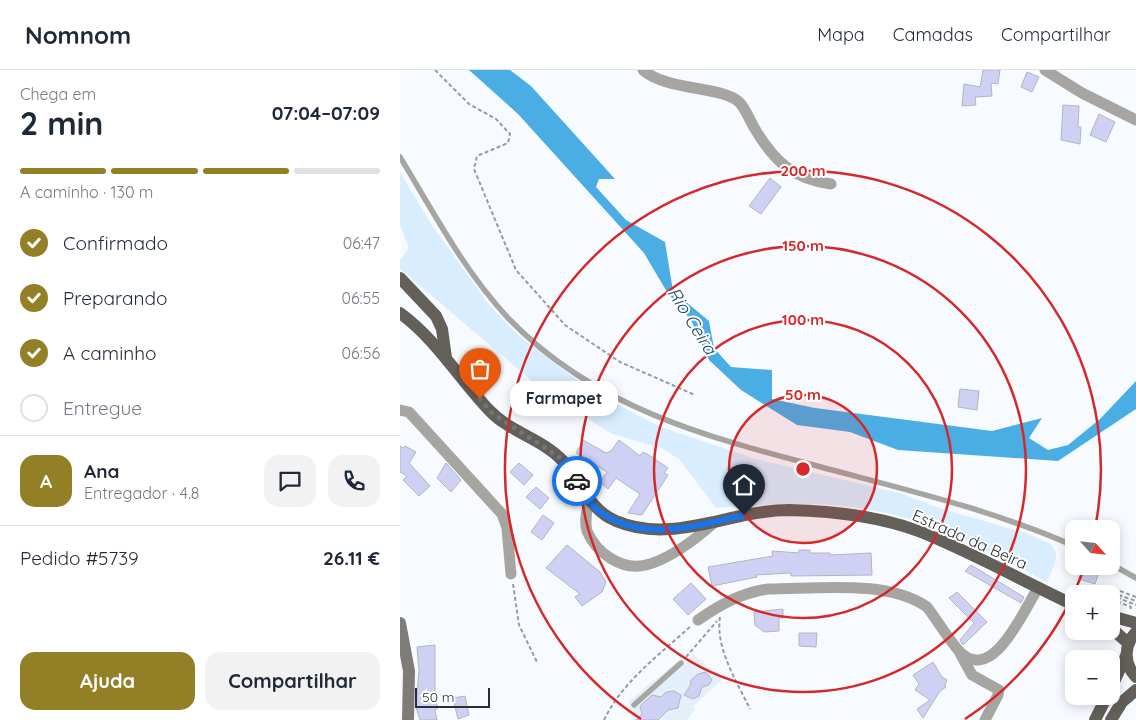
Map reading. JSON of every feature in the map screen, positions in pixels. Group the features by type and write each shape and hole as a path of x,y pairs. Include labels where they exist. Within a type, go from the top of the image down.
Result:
{"main road":[{"path":"400,278 430,307 442,329 446,358"},
{"name":"Estrada da Beira","path":"400,313 411,321 446,358 492,413 562,459 598,511 613,520 649,530 668,530 758,512 789,510 847,514 886,522 920,532 1065,601"},
{"path":"420,331 432,332 442,329"},
{"path":"1120,619 1136,623"},
{"path":"1120,666 1136,632"},
{"path":"1120,640 1127,649 1128,664 1136,677"},
{"path":"1111,720 1122,702 1136,690"},
{"path":"1095,720 1102,705"}],"street":[{"path":"643,70 649,75 683,87 725,95 739,102 766,146 785,169 815,182 831,184"},
{"path":"1045,70 1082,94 1136,120"},
{"path":"400,410 409,412 502,514 507,528 511,574"},
{"path":"589,500 586,516 587,530 596,546 612,560 630,566 646,565 674,552 696,539 715,522"},
{"path":"959,651 975,661 983,661 991,656 1011,633 1038,588"},
{"path":"698,620 726,601 750,592 768,590 881,590 910,598 927,607 959,651 972,675 999,690 985,720"},
{"path":"400,622 409,671 408,720"}],"lane":[{"path":"400,157 454,249 494,302 537,344 603,391 639,410 698,433 954,503 1018,523 1065,542"},
{"path":"1120,569 1136,578"},
{"path":"634,705 681,663"}],"path":[{"path":"435,70 469,104 496,119 510,134 508,143 477,156 474,170 516,270 565,325 620,362 695,395"},
{"path":"511,574 519,625 537,662"},
{"path":"1136,597 1112,588 1110,592 1136,601"},
{"path":"1120,599 1136,605"},
{"path":"1120,602 1132,606 1130,611"},
{"path":"681,663 721,616 718,631 725,654 750,709"},
{"path":"604,720 608,712 637,675 698,620"}],"shaded area":[{"path":"400,172 431,224 490,306 517,334 591,391 661,427 756,459 903,494 939,508 1026,533 1051,544 1056,553 1055,564 1047,582 951,534 890,514 847,506 803,504 716,508 679,459 661,448 612,434 544,391 400,269 400,260 409,248 400,225"},
{"path":"693,654 722,680 693,706 695,709 687,720 633,720 629,701 678,661 684,665"}],"water":[{"name":"Rio Ceira","path":"469,70 510,70 531,86 615,179 599,179 596,187 626,220 665,242 673,291 709,321 714,348 731,367 772,370 772,399 815,408 992,431 1042,418 1029,438 1048,450 1068,445 1100,419 1136,381 1136,409 1058,461 898,450 850,432 797,425 741,390 709,360 691,320 667,292 644,253 518,114"}],"building":[{"path":"983,70 1000,70 998,84 991,83 992,96 975,97 976,105 962,106 964,84 980,87"},
{"path":"1027,72 1039,77 1032,92 1021,87"},
{"path":"1063,105 1079,106 1078,127 1081,127 1080,144 1061,140"},
{"path":"1099,114 1115,122 1106,142 1090,135"},
{"path":"770,178 781,187 761,214 749,206"},
{"path":"481,355 496,372 484,382 482,379 477,383 463,367"},
{"path":"960,389 979,391 977,410 958,407"},
{"path":"583,440 606,453 611,451 619,440 640,456 643,452 668,468 664,473 668,475 642,515 628,513 640,494 616,478 608,489 600,482 607,472 576,453"},
{"path":"400,446 404,448 405,446 416,452 409,463 430,486 419,496 403,480 407,476 400,472"},
{"path":"446,463 461,480 451,492 437,478"},
{"path":"519,463 533,475 524,485 510,472"},
{"path":"536,487 549,498 540,509 526,497"},
{"path":"543,515 554,523 542,540 531,532"},
{"path":"567,545 600,572 606,582 602,592 582,606 575,597 580,594 546,568"},
{"path":"799,550 810,550 810,553 830,553 830,555 871,553 872,575 791,576 791,573 756,575 757,577 712,586 708,567 773,556 772,551 799,553"},
{"path":"971,565 1024,597 1021,603 965,571"},
{"path":"1080,575 1098,575 1095,584 1079,579"},
{"path":"691,583 706,599 688,615 673,599"},
{"path":"957,592 987,622 963,645 960,640 974,623 949,598"},
{"path":"783,609 783,618 779,618 779,631 764,632 755,625 754,612"},
{"path":"799,633 817,633 816,647 799,646"},
{"path":"435,645 435,698 438,708 435,710 437,720 420,720 416,707 419,670 417,647"},
{"path":"933,662 942,677 947,680 946,687 940,691 923,718 917,709 930,700 915,690 919,684 913,675"},
{"path":"706,672 712,680 709,685 702,687 699,696 693,699 684,695 690,686 691,680 698,674"},
{"path":"674,691 681,695 678,708 668,710 658,720 636,720 642,714 640,706 652,695 661,697 666,692"},
{"path":"465,696 469,715 458,719 453,698"}],"way so far":[{"path":"480,399 492,413 562,459 577,481"}],"place":[{"name":"Farmapet","path":"480,399"}],"route":[{"path":"577,481 598,511 613,520 631,527 649,530 668,530 744,515"}]}
